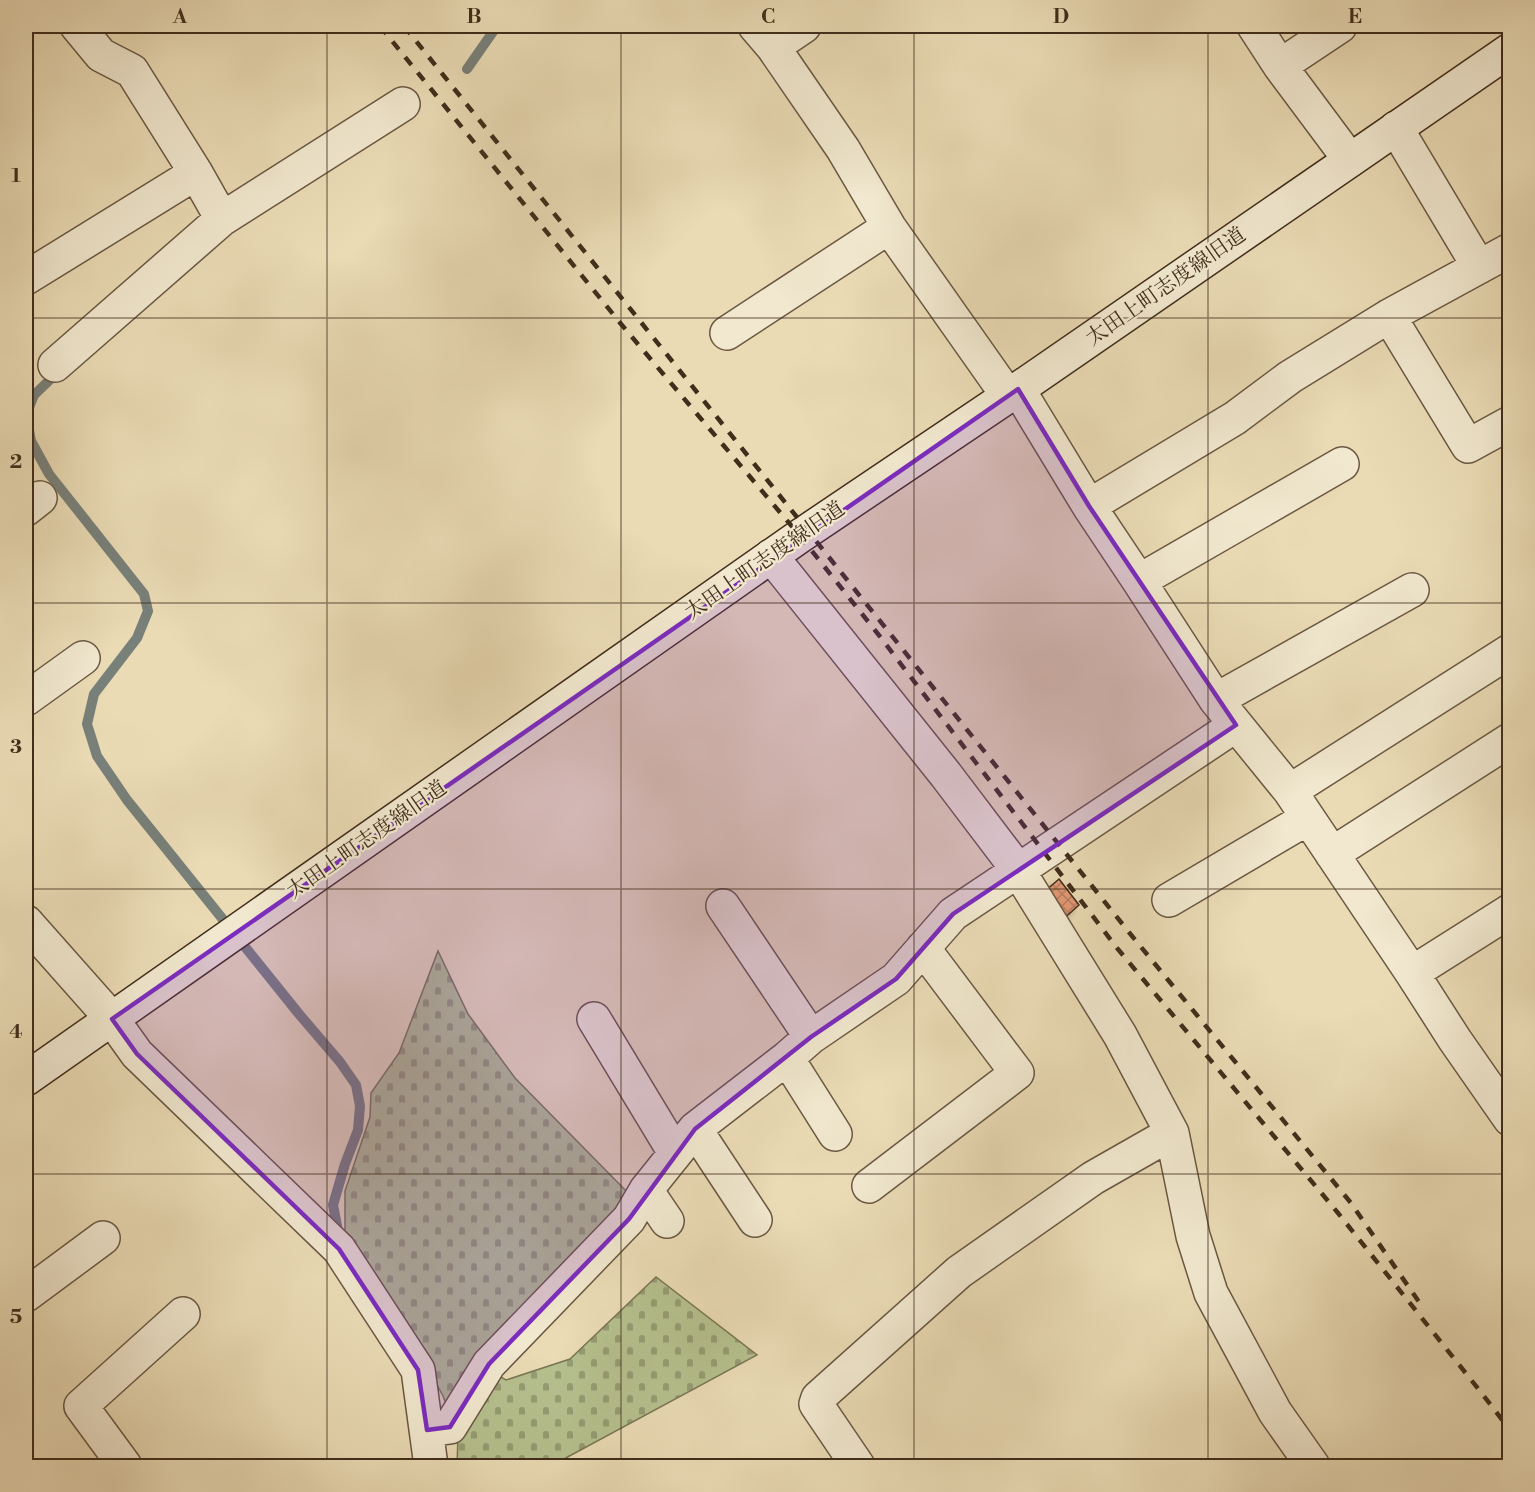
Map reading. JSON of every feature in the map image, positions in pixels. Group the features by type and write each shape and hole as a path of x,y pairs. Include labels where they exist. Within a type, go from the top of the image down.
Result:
{"street":[{"path":"77,26 101,55 132,71 222,219"},
{"path":"804,26 764,36 843,149 889,227 1013,392 1216,700 1290,791 1509,1119"},
{"path":"1254,26 1280,66 1350,160"},
{"path":"1280,66 1340,26"},
{"name":"太田上町志度線旧道","path":"26,1079 771,556 1509,50"},
{"path":"55,365 222,219 403,104"},
{"path":"1396,129 1479,267"},
{"path":"26,278 196,173"},
{"path":"727,333 889,227"},
{"path":"1089,507 1234,418 1290,377 1389,316 1509,250"},
{"path":"1389,316 1468,446 1509,423"},
{"path":"1139,581 1342,464"},
{"path":"771,556 946,775 1018,870 1119,1035 1172,1133 1193,1236 1211,1293 1275,1412 1313,1467"},
{"path":"1216,700 1412,590"},
{"path":"1290,791 1509,651"},
{"path":"26,699 83,658"},
{"path":"431,1467 438,1429 489,1364 629,1219 646,1190 685,1141 799,1047 896,980 953,914 1236,725"},
{"path":"1332,854 1509,740"},
{"path":"1169,900 1308,818"},
{"path":"723,906 799,1047 835,1134"},
{"path":"1412,973 1509,911"},
{"path":"26,922 112,1019 137,1054 339,1249 418,1370 438,1429"},
{"path":"868,1186 1017,1073 923,948"},
{"path":"594,1019 685,1141 755,1220"},
{"path":"858,1467 816,1404 818,1398 959,1272 1093,1178 1172,1133"},
{"path":"646,1190 667,1221"},
{"path":"26,1295 104,1238"},
{"path":"125,1467 81,1406 183,1314"}],"highlighted area":[{"path":"1018,389 1089,506 1236,725 953,914 896,979 811,1037 695,1129 629,1219 489,1364 450,1427 427,1430 418,1370 339,1249 137,1054 112,1019"}],"green space":[{"path":"438,951 468,1014 515,1078 633,1198 481,1366 506,1380 570,1359 656,1277 757,1355 551,1466 457,1466 458,1435 443,1396 398,1314 345,1233 345,1191 370,1117 371,1093 399,1053"}],"building":[{"path":"1059,879 1079,905 1060,922 1043,893"}],"waterway":[{"path":"467,69 497,26"},
{"path":"58,372 34,395 26,415 31,441 49,474 144,594 148,611 137,638 94,694 87,724 97,756 127,800 340,1062 356,1085 360,1106 358,1130 333,1205 339,1236"}],"railway":[{"path":"380,26 621,324 800,536 878,634 1117,948 1338,1213 1510,1430"},
{"path":"404,26 1132,936 1351,1203 1419,1302"}]}
